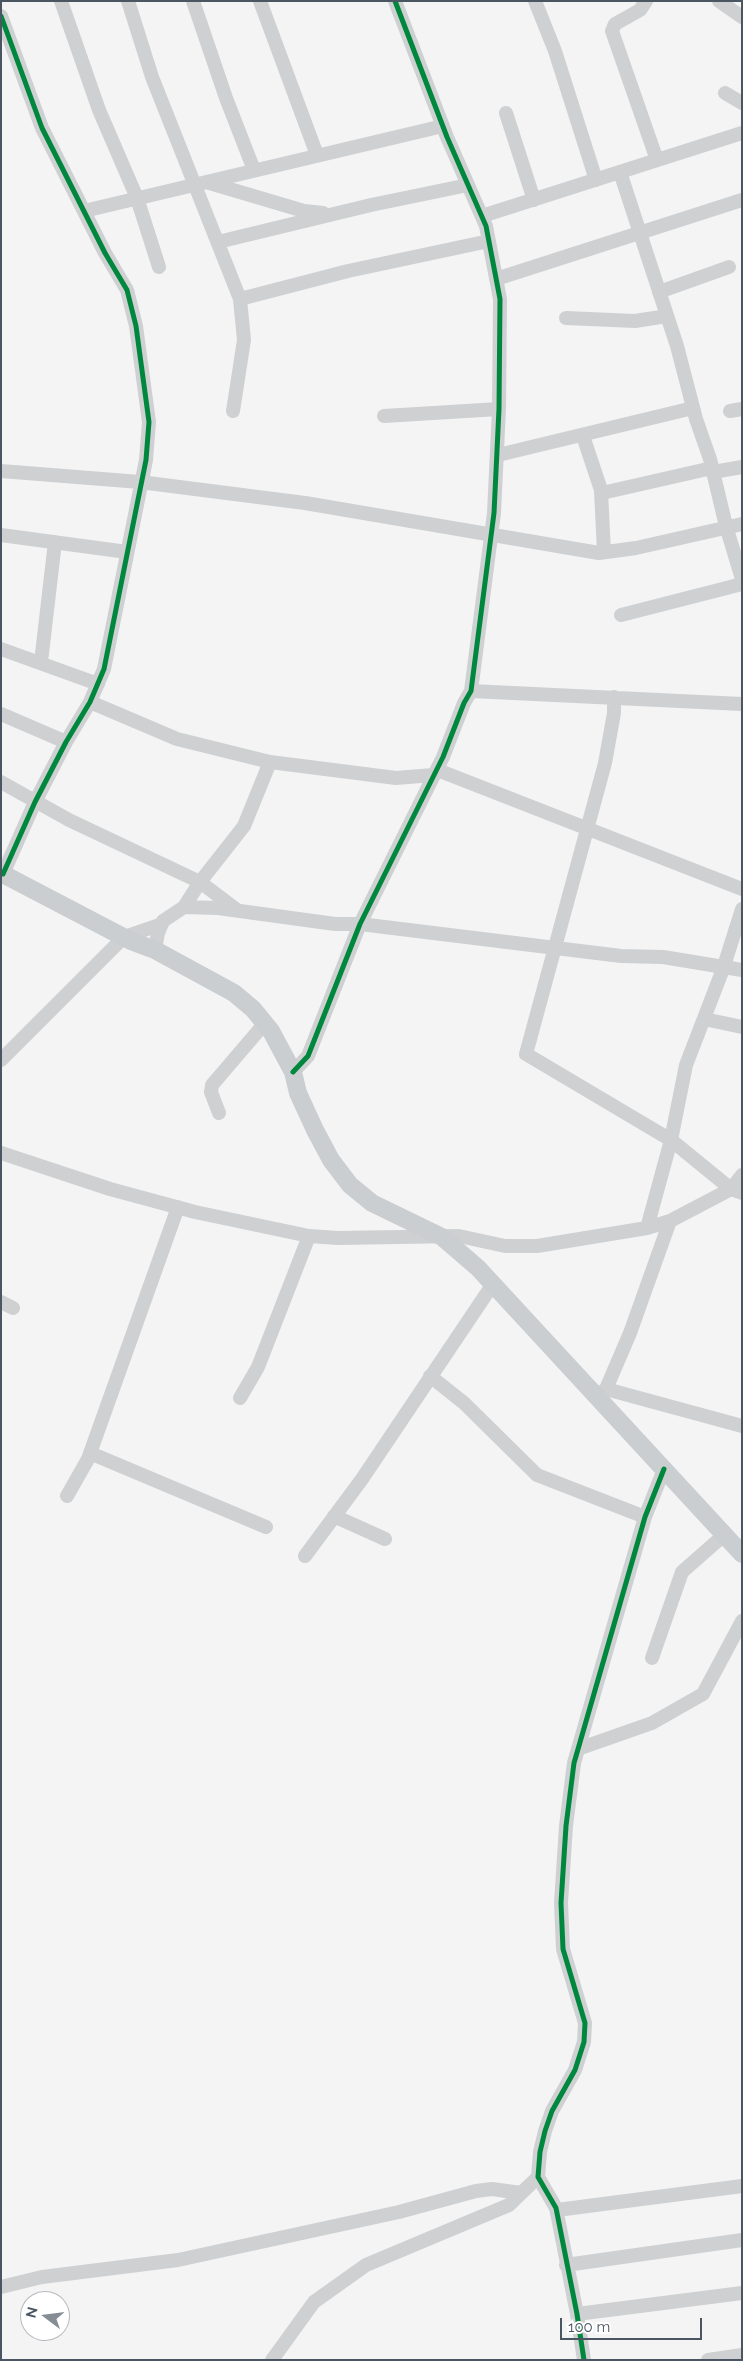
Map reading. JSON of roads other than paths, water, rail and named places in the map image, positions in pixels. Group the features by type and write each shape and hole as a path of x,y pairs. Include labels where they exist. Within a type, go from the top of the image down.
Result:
{"main road":[{"path":"2,874 124,937 155,950 234,993 265,1023 293,1072 298,1093 315,1130 331,1160 350,1185 372,1203 442,1237 493,1284 601,1392 664,1469 742,1554"}],"street":[{"path":"61,1 99,110 137,198 159,267"},
{"path":"128,1 152,78 200,183 218,242 240,300 244,340 233,412"},
{"path":"193,1 226,98 254,170"},
{"path":"260,1 317,155"},
{"path":"293,1072 308,1056 360,924 433,775 471,691 492,535 498,456 500,299 489,241 482,216 443,126 395,1"},
{"path":"535,1 555,51 596,180"},
{"path":"646,1 640,10 615,24 612,31 657,160"},
{"path":"719,1 742,17"},
{"path":"1,16 42,128 105,253 127,290 136,326 149,422 146,460 140,482 108,653 98,684 35,802 2,874"},
{"path":"725,93 742,103"},
{"path":"506,113 534,200"},
{"path":"84,211 443,126"},
{"path":"482,216 742,133"},
{"path":"620,172 667,316 713,470 726,526 742,579"},
{"path":"200,183 304,211 332,214"},
{"path":"218,242 332,214 468,185"},
{"path":"496,279 742,200"},
{"path":"240,300 348,271 489,241"},
{"path":"659,292 729,267"},
{"path":"566,318 635,321 667,316"},
{"path":"384,416 499,408"},
{"path":"498,456 693,408"},
{"path":"583,436 601,491 604,552"},
{"path":"601,491 602,493 713,470 742,467"},
{"path":"1,471 140,482 305,503 563,548 604,552 636,548 726,526 742,524"},
{"path":"1,535 127,552"},
{"path":"41,662 55,542"},
{"path":"621,615 742,584"},
{"path":"1,649 98,684"},
{"path":"471,691 742,704"},
{"path":"614,697 614,713 605,762 526,1054 671,1140 736,1191"},
{"path":"90,702 177,739 270,762 396,778 433,775 440,771 742,889"},
{"path":"1,714 66,742"},
{"path":"1,1060 124,937 162,924 184,907 200,882 244,826 270,762"},
{"path":"1,782 16,789 35,802 200,882 238,911"},
{"path":"184,907 238,911 335,924 360,924 621,956 662,958 723,969 742,970"},
{"path":"647,1228 671,1140 686,1065 723,969 742,909"},
{"path":"155,950 162,924"},
{"path":"704,1019 742,1028"},
{"path":"219,1113 211,1092 212,1085 265,1023"},
{"path":"1,1153 110,1189 178,1207 309,1236 459,1236 505,1246 537,1246 647,1228 670,1221 736,1191 742,1175"},
{"path":"67,1496 90,1453 178,1207"},
{"path":"670,1221 630,1333 601,1392 742,1426"},
{"path":"240,1398 258,1367 309,1236"},
{"path":"305,1556 493,1284"},
{"path":"430,1376 464,1402 537,1475 645,1517"},
{"path":"90,1453 266,1526"},
{"path":"584,2360 577,2314 556,2210 538,2177 540,2152 545,2131 552,2112 575,2070 584,2042 585,2023 563,1949 561,1903 566,1826 574,1763 645,1517 664,1469"},
{"path":"334,1516 385,1539"},
{"path":"652,1658 682,1572 724,1535"},
{"path":"578,1749 652,1723 703,1694 742,1620"},
{"path":"272,2360 314,2302 366,2265 509,2205 538,2177"},
{"path":"556,2210 742,2186"},
{"path":"1,2287 42,2277 178,2260 399,2212 476,2190 492,2188 520,2193"},
{"path":"566,2264 742,2240"},
{"path":"577,2314 742,2293"},
{"path":"708,2360 742,2355"}]}
